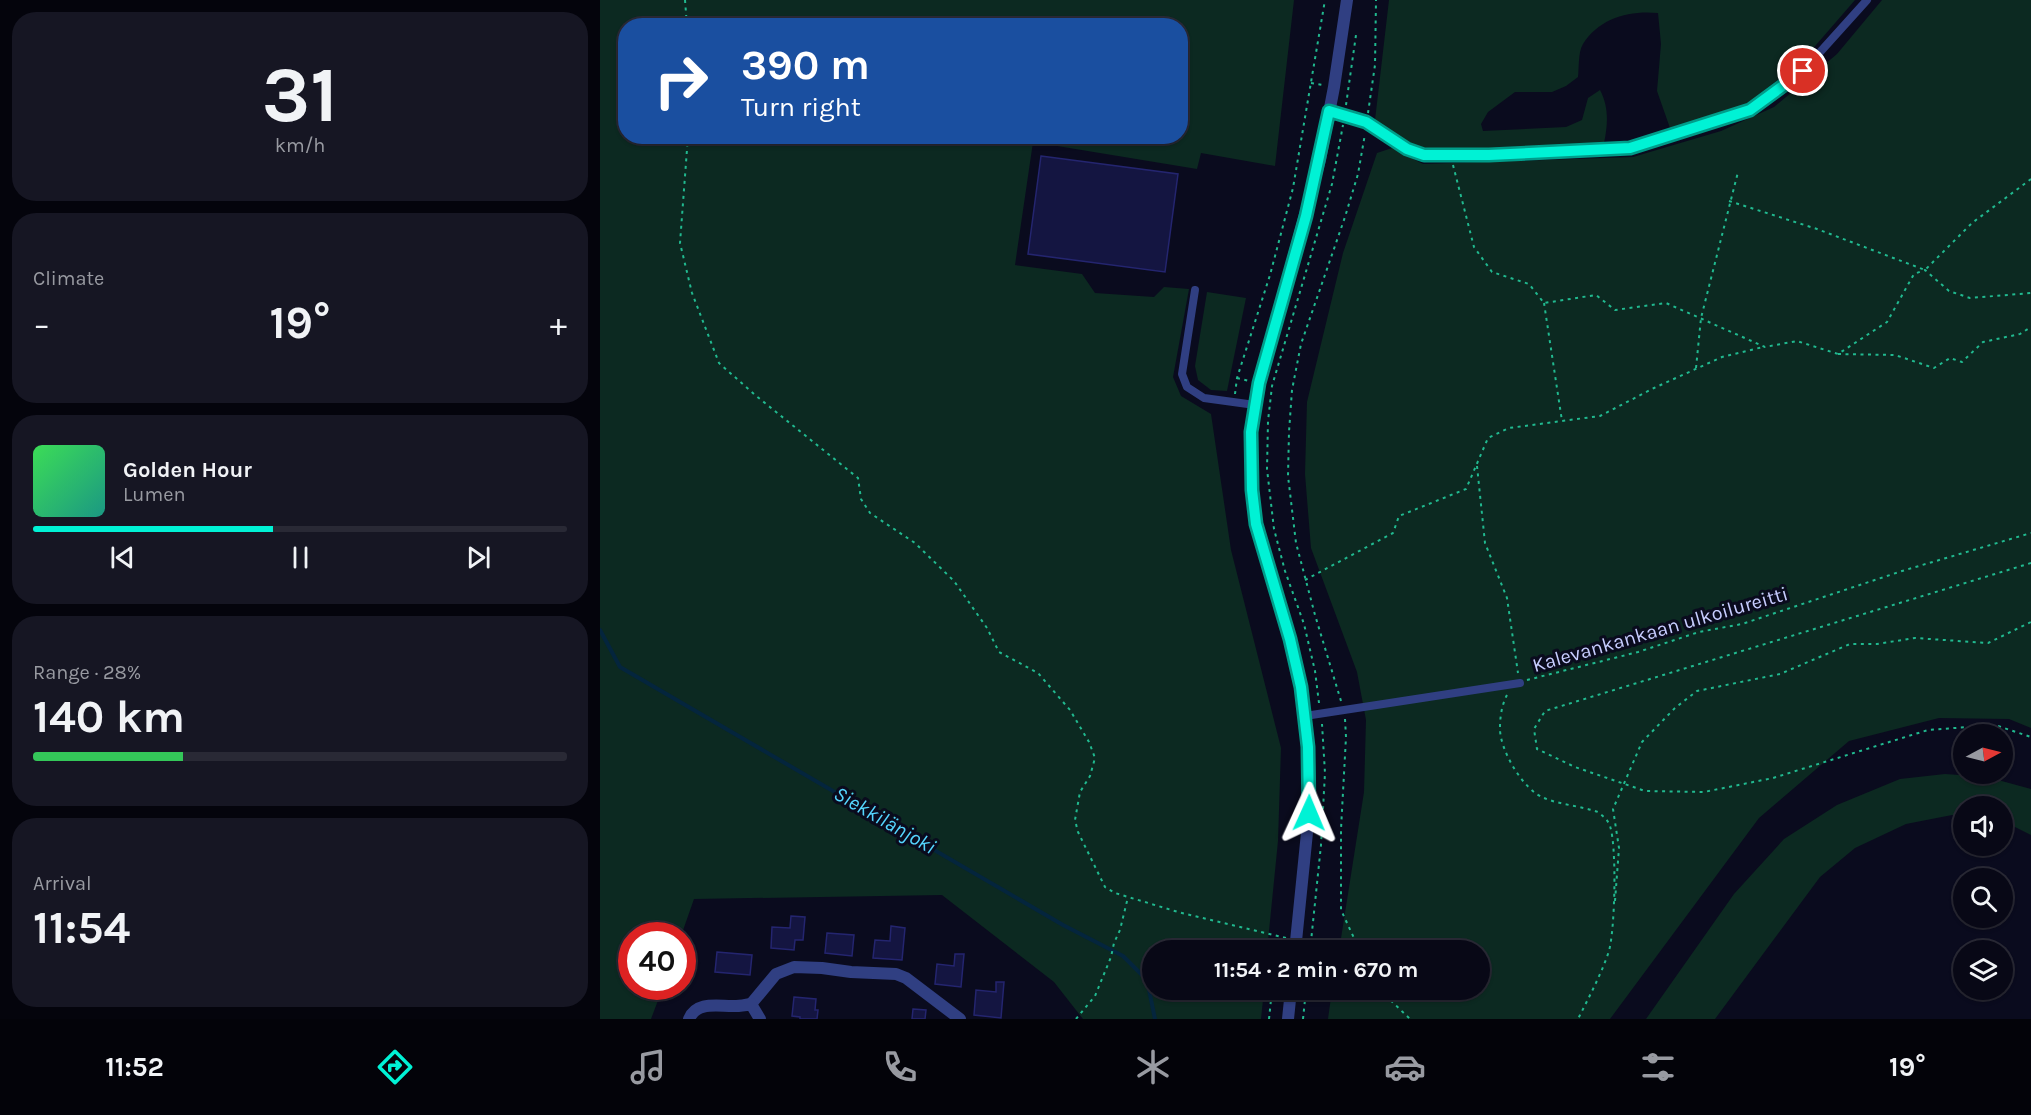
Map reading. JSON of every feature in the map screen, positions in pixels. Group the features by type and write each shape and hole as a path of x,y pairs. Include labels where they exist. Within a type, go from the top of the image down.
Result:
{"street":[{"path":"1296,940 1309,813 1309,758 1301,687 1290,639 1256,524 1251,432 1259,383 1306,216 1329,111 1347,0"},
{"path":"689,1019 696,1010 706,1006 750,1004 776,974 794,967 896,974 906,978 960,1019"},
{"path":"1288,1019 1290,1000"},
{"path":"750,1004 760,1019"}],"lane":[{"path":"1329,111 1366,122 1407,149 1424,155 1451,156 1630,148 1750,110 1803,71 1867,0"},
{"path":"1195,290 1182,374 1187,387 1204,398 1255,405"},
{"path":"1305,717 1520,683"}],"path":[{"path":"685,0 686,18"},
{"path":"1233,403 1237,378 1270,275 1293,188 1325,0"},
{"path":"1355,940 1341,910 1341,829 1346,737 1344,710 1296,543 1288,476 1292,390 1301,344 1358,174 1375,65 1376,0"},
{"path":"1311,940 1321,845 1325,773 1321,714 1315,671 1304,624 1285,571 1274,529 1267,469 1268,421 1272,386 1332,184 1345,115 1356,35"},
{"path":"687,144 680,243 692,294 719,363 754,395 858,478 861,499 870,513 915,543 954,581 987,628 999,652 1038,673 1070,710 1089,742 1095,758 1090,776 1080,792 1075,820 1078,832 1105,887 1115,893 1178,912 1285,940"},
{"path":"1451,156 1474,247 1492,272 1529,284 1544,303 1562,421"},
{"path":"1696,368 1701,318 1738,172"},
{"path":"1838,354 1887,322 1914,274 1925,270 1972,223 2031,179"},
{"path":"1730,201 1817,229 1925,270 1948,291 1970,298 2031,293"},
{"path":"1544,303 1596,295 1615,310 1666,303 1764,347"},
{"path":"1305,580 1393,533 1399,516 1466,489 1488,438 1509,428 1600,416 1722,357 1764,347 1797,341 1838,354 1895,355 1934,368 1950,358 1962,362 1983,342 2020,333 2031,327"},
{"path":"1477,463 1485,543 1507,598 1520,683"},
{"name":"Kalevankankaan ulkoilureitti","path":"1578,1019 1609,950 1614,918 1613,843 1610,825 1598,812 1545,798 1533,792 1520,777 1503,744 1499,728 1505,697 1513,687 1526,680 1638,652 1699,632 1742,624 1902,571 2031,532"},
{"path":"2031,563 1545,711 1534,729 1537,749 1575,767 1645,791 1704,792 1773,778 1928,730 1995,725 2031,737"},
{"path":"1614,918 1619,848 1613,809 1642,742 1675,708 1698,691 1780,674 1850,644 1876,644 1915,638 1988,644 2031,622"},
{"path":"1076,1019 1095,996 1120,930 1128,897"},
{"path":"1269,1019 1271,1000"},
{"path":"1303,1019 1305,1000"},
{"path":"1391,1000 1410,1019"}],"green space":[{"path":"600,0 1294,0 1275,166 1201,153 1197,169 1045,144 1188,144 1188,18 618,18 618,144 1033,144 1015,265 1082,274 1095,293 1154,297 1164,287 1189,289 1173,377 1181,396 1211,414 1231,550 1281,748 1278,841 1268,940 1142,940 1142,1000 1263,1000 1261,1019 1083,1019 1054,982 942,895 694,899 686,922 618,922 618,1000 658,1000 651,1019 600,1019"},
{"path":"1389,0 1855,0 1803,60 1747,104 1670,128 1657,91 1661,44 1658,13 1637,13 1606,22 1590,35 1581,47 1578,77 1552,92 1515,92 1488,112 1481,124 1483,131 1566,127 1582,120 1588,98 1600,90 1607,116 1604,143 1489,149 1425,148 1410,143 1375,120"},
{"path":"1882,0 2031,0 2031,728 2009,719 1939,718 1849,741 1759,818 1610,1019 1328,1019 1331,1000 1490,1000 1490,940 1341,940 1364,792 1366,720 1357,672 1311,548 1305,474 1307,402 1343,253 1377,153 1392,148 1423,164 1633,157 1721,131 1774,107 1837,54"},
{"path":"1207,292 1246,298 1227,391 1211,390 1198,380 1195,366"},
{"path":"1953,775 1953,784 2013,784 2031,789 2031,835 2013,826 2013,796 1953,796 1953,815 1906,824 1855,848 1820,877 1715,1019 1646,1019 1734,894 1784,839 1837,805 1900,779"}],"building":[{"path":"1041,156 1178,174 1165,272 1028,254"},
{"path":"791,916 805,917 803,940 795,940 794,950 771,948 772,927 790,928"},
{"path":"891,926 905,928 902,960 873,958 875,940 890,941"},
{"path":"827,933 854,935 852,956 825,953"},
{"path":"717,952 752,955 750,975 715,972"},
{"path":"955,954 964,954 961,987 935,984 937,964 954,966"},
{"path":"996,982 1004,982 1001,1018 974,1015 976,990 996,992"},
{"path":"794,997 816,999 817,1019 800,1019 800,1017 792,1016"},
{"path":"913,1009 926,1010 925,1019 912,1019"}],"waterway":[{"name":"Siekkilänjoki","path":"600,630 620,667 1063,925 1123,956 1147,980 1155,1019"}],"route":[{"path":"1309,813 1308,747 1301,687 1290,639 1256,524 1252,490 1251,432 1259,383 1306,216 1329,111 1366,122 1407,149 1424,155 1489,155 1630,148 1750,110 1803,71"}]}
